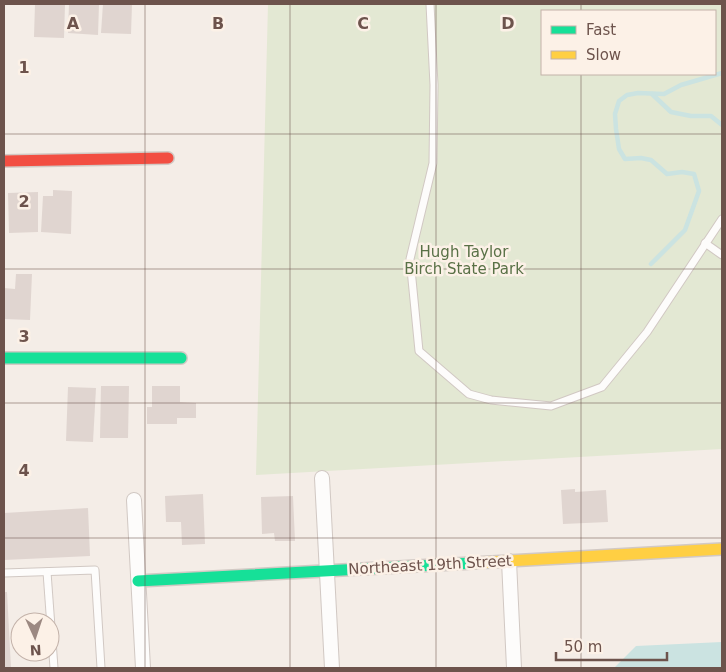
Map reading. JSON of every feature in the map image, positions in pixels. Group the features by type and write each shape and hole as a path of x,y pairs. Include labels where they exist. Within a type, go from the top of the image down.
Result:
{"street":[{"path":"4,161 168,158"},
{"path":"4,358 181,358"},
{"path":"322,478 332,668"},
{"path":"134,500 143,668"},
{"name":"Northeast 19th Street","path":"138,581 722,549"},
{"path":"509,561 514,668"}],"lane":[{"path":"430,4 434,85 433,164 410,259 419,351 469,394 491,400 551,406 602,387 647,332 722,219"},
{"path":"705,243 722,255"},
{"path":"4,573 95,570 101,668"},
{"path":"47,572 54,668"}],"green space":[{"name":"Hugh Taylor Birch State Park","path":"268,4 722,4 722,449 256,475"}],"water":[{"path":"722,642 722,668 614,668 636,646"}],"building":[{"path":"35,4 65,4 64,38 34,37"},
{"path":"69,4 99,4 98,35 68,33"},
{"path":"103,4 132,4 131,34 101,33"},
{"path":"53,190 72,191 71,234 41,232 43,196 53,196"},
{"path":"38,192 38,232 9,233 8,193"},
{"path":"16,274 32,274 30,320 4,319 4,288 15,289"},
{"path":"101,386 129,386 128,438 100,438"},
{"path":"152,386 180,386 180,402 196,403 196,418 177,418 177,424 147,424 147,407 152,407"},
{"path":"68,387 96,388 93,442 66,441"},
{"path":"575,489 575,492 606,490 608,522 563,524 561,490"},
{"path":"203,494 205,544 182,545 181,522 166,522 165,496"},
{"path":"293,496 295,541 275,541 274,533 262,534 261,497"},
{"path":"88,508 90,556 4,560 4,513"},
{"path":"4,592 7,592 11,668 4,668"}],"waterway":[{"path":"716,75 722,73"},
{"path":"651,264 685,230 699,191 694,174 682,172 667,174 651,160 641,158 625,159 619,149 616,129 615,114 619,101 627,95 638,93 664,94 681,85 715,75"},
{"path":"652,94 671,112 691,116 711,116 722,125"}],"traffic: fast":[{"path":"4,358 181,358"},
{"path":"138,581 473,563"}],"traffic: slow":[{"path":"473,563 722,549"}],"traffic: jam":[{"path":"4,161 168,158"}]}
